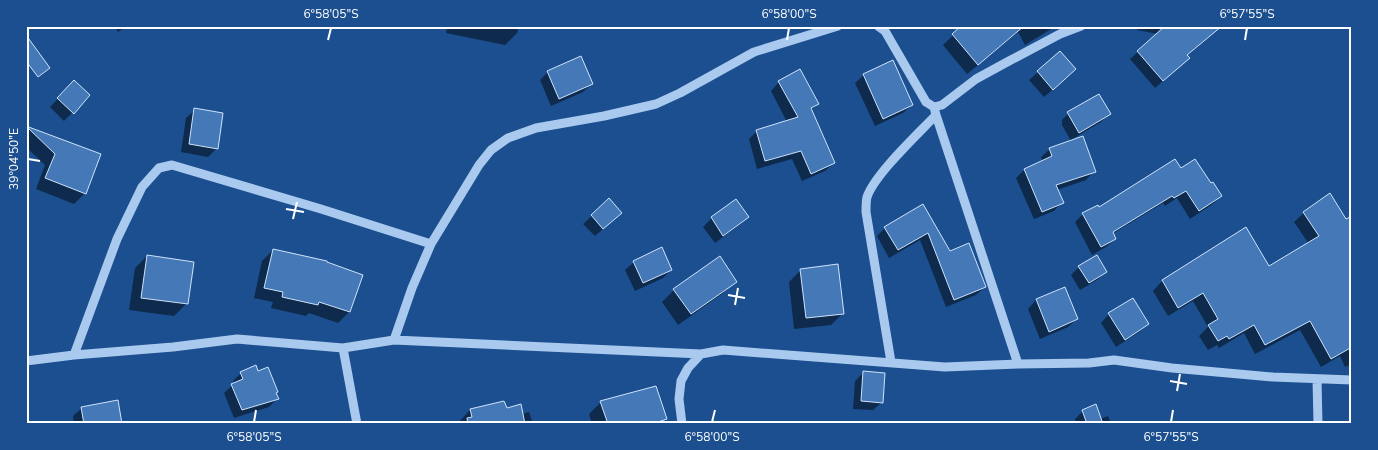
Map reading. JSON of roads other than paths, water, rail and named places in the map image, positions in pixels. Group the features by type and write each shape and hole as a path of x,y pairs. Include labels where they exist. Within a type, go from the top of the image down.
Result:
{"street":[{"path":"394,340 412,288 431,244 479,166 491,150 508,138 536,128 604,116 656,104 680,93 754,52 807,34 838,26"},
{"path":"878,26 885,31 926,102 935,111 1018,364"},
{"path":"892,362 866,212 867,197 874,184 942,105 976,80 1009,61 1060,34 1081,26"},
{"path":"74,355 117,239 142,187 159,168 172,165 431,244"},
{"path":"26,361 237,339 343,348 394,340 701,354 722,350 945,367 1089,363 1114,360 1255,376 1352,380"},
{"path":"343,348 357,424"},
{"path":"682,424 679,399 681,381 688,368 701,354"},
{"path":"1317,379 1318,424"}]}
